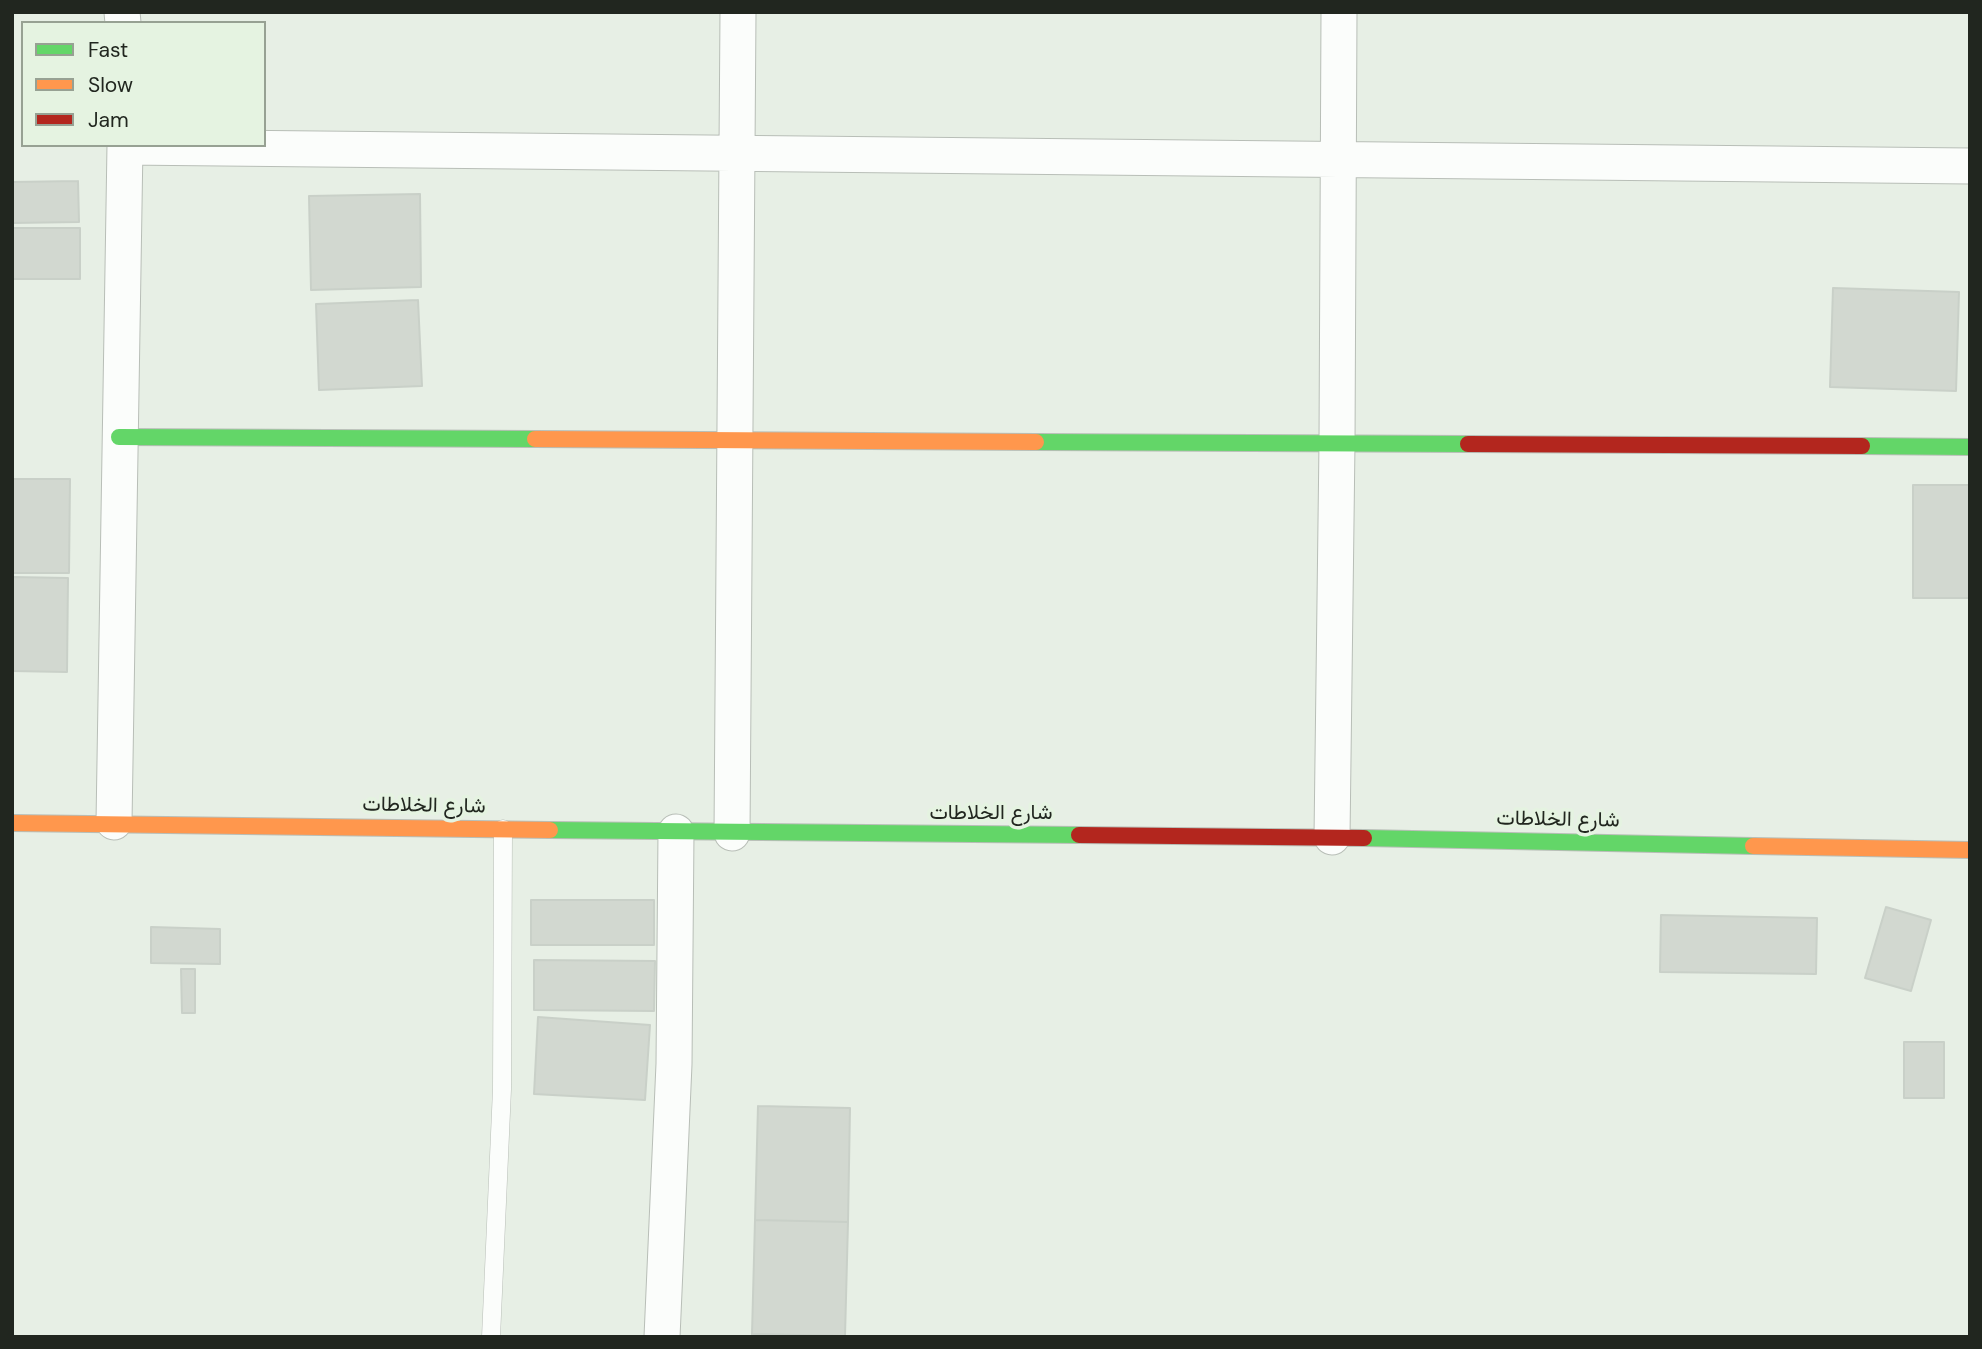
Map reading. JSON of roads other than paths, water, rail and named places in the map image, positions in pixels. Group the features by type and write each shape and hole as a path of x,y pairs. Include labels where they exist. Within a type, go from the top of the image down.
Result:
{"main road":[{"path":"119,437 1970,447"},
{"name":"شارع الخلاطات","path":"12,823 114,822 732,833 1332,836 1970,850"}],"street":[{"path":"732,833 737,439 738,12"},
{"path":"1332,836 1339,12"},
{"path":"114,822 125,147"},
{"path":"213,147 1970,166"},
{"path":"662,1337 674,1064 676,832"}],"lane":[{"path":"491,1337 502,1089 503,829"}]}
